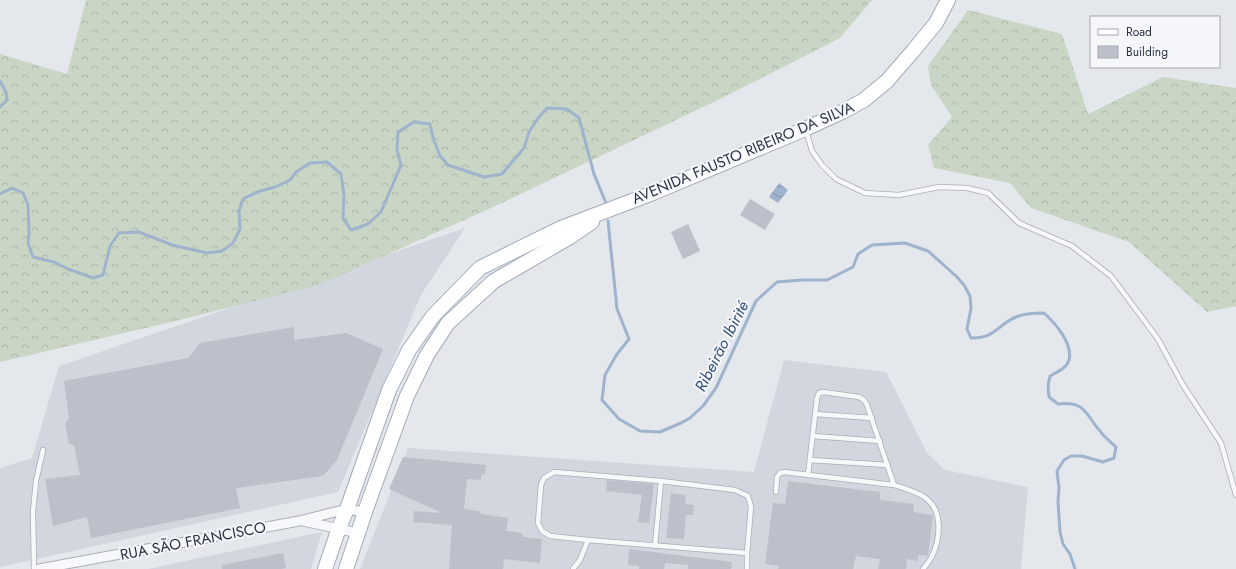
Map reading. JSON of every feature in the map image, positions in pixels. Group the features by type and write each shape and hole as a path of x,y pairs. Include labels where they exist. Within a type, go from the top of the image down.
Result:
{"main road":[{"name":"AVENIDA FAUSTO RIBEIRO DA SILVA","path":"611,210 805,129 864,100 887,81 936,23 948,0"},
{"path":"325,569 389,390 409,350 433,316 480,268 561,228 611,210"},
{"path":"346,569 364,512 407,396 428,355 448,323 494,282 570,237 611,210"},
{"path":"480,268 494,282"}],"street":[{"name":"RUA SÃO FRANCISCO","path":"39,569 299,521 347,508 364,512"},
{"name":"RUA SÃO FRANCISCO","path":"299,521 358,533"}],"lane":[{"path":"805,129 812,151 836,179 865,193 898,195 938,187 967,188 988,193 1019,224 1072,246 1111,276 1158,340 1183,385 1221,444 1236,495"},
{"path":"808,475 817,398 819,393 823,392 859,397 864,400 880,440 894,485"},
{"path":"815,414 872,418"},
{"path":"813,436 880,440"},
{"path":"34,569 33,512 36,481 43,450"},
{"path":"810,460 888,466"},
{"path":"747,553 550,536 542,531 538,523 541,485 544,478 554,472 661,481 735,490 748,496 751,507 747,569"},
{"path":"776,492 778,478 780,473 784,472 894,485 910,490 928,500 938,514 939,535 932,556 923,569"},
{"path":"654,546 661,481"},
{"path":"573,569 580,560 588,540"}],"shaded area":[{"path":"465,228 421,295 338,492 0,567 0,468 32,458 59,366"},
{"path":"784,360 886,372 927,453 945,470 1028,487 1021,569 360,569 408,448 754,472"},
{"path":"322,532 311,569 148,569"}],"green space":[{"path":"86,0 872,0 840,38 720,99 491,208 321,284 184,319 0,362 0,54 67,74"},
{"path":"968,10 1062,34 1088,114 1163,77 1236,88 1236,306 1207,312 1129,242 1031,208 1010,183 934,168 928,145 952,117 931,85 928,66"}],"water":[{"path":"779,183 788,190 778,203 769,197"}],"building":[{"path":"750,199 775,214 765,230 740,215"},
{"path":"688,224 700,251 683,259 671,232"},
{"path":"294,327 294,340 346,333 383,349 337,460 323,476 236,488 240,508 91,538 87,517 53,526 45,479 80,475 74,445 69,444 65,424 69,418 64,381 188,358 200,343"},
{"path":"403,457 486,465 485,474 481,475 481,480 467,479 464,509 479,511 481,514 508,518 506,531 522,533 523,537 542,539 540,563 504,559 503,569 449,569 452,525 413,522 414,511 442,513 389,489"},
{"path":"607,480 654,484 649,523 638,522 642,495 606,491"},
{"path":"788,481 880,492 880,500 914,504 913,512 933,515 928,556 918,555 918,561 907,559 906,569 878,569 880,559 856,556 853,569 778,569 779,566 765,564 773,503 785,504"},
{"path":"671,493 686,495 685,504 694,505 693,515 686,515 684,539 666,538"},
{"path":"629,549 732,562 731,569 688,569 688,565 665,563 664,569 639,569 639,566 628,565"},
{"path":"283,553 286,568 222,569 222,565"}],"waterway":[{"name":"Ribeirão Ibirité","path":"0,81 6,92 7,100 0,107"},
{"name":"Ribeirão Ibirité","path":"0,194 12,188 23,193 28,205 28,243 33,257 54,262 93,278 103,275 110,246 119,233 139,232 172,245 207,253 222,251 233,243 240,229 239,211 243,199 257,192 275,187 290,180 296,172 310,163 327,162 341,174 344,195 343,218 351,230 368,224 381,212 401,165 397,150 398,132 414,122 430,124 433,138 440,156 448,165 484,177 502,174 524,148 529,132 547,108 567,109 579,118 594,174 606,203"},
{"name":"Ribeirão Ibirité","path":"608,221 617,309 629,339 617,354 605,375 602,400 619,419 640,431 660,432 690,418 703,406 716,388 756,301 777,282 827,280 853,267 858,254 872,245 905,243 928,251 956,276 964,285 970,296 971,308 967,329 971,338 979,338 991,334 1010,320 1019,316 1044,313 1053,322 1066,340 1070,354 1068,363 1061,370 1050,376 1048,386 1049,397 1058,404 1067,404 1080,407 1088,414 1103,435 1116,447 1114,458 1103,462 1082,456 1071,456 1064,460 1057,471 1060,532 1063,544 1070,554 1075,569"}]}
